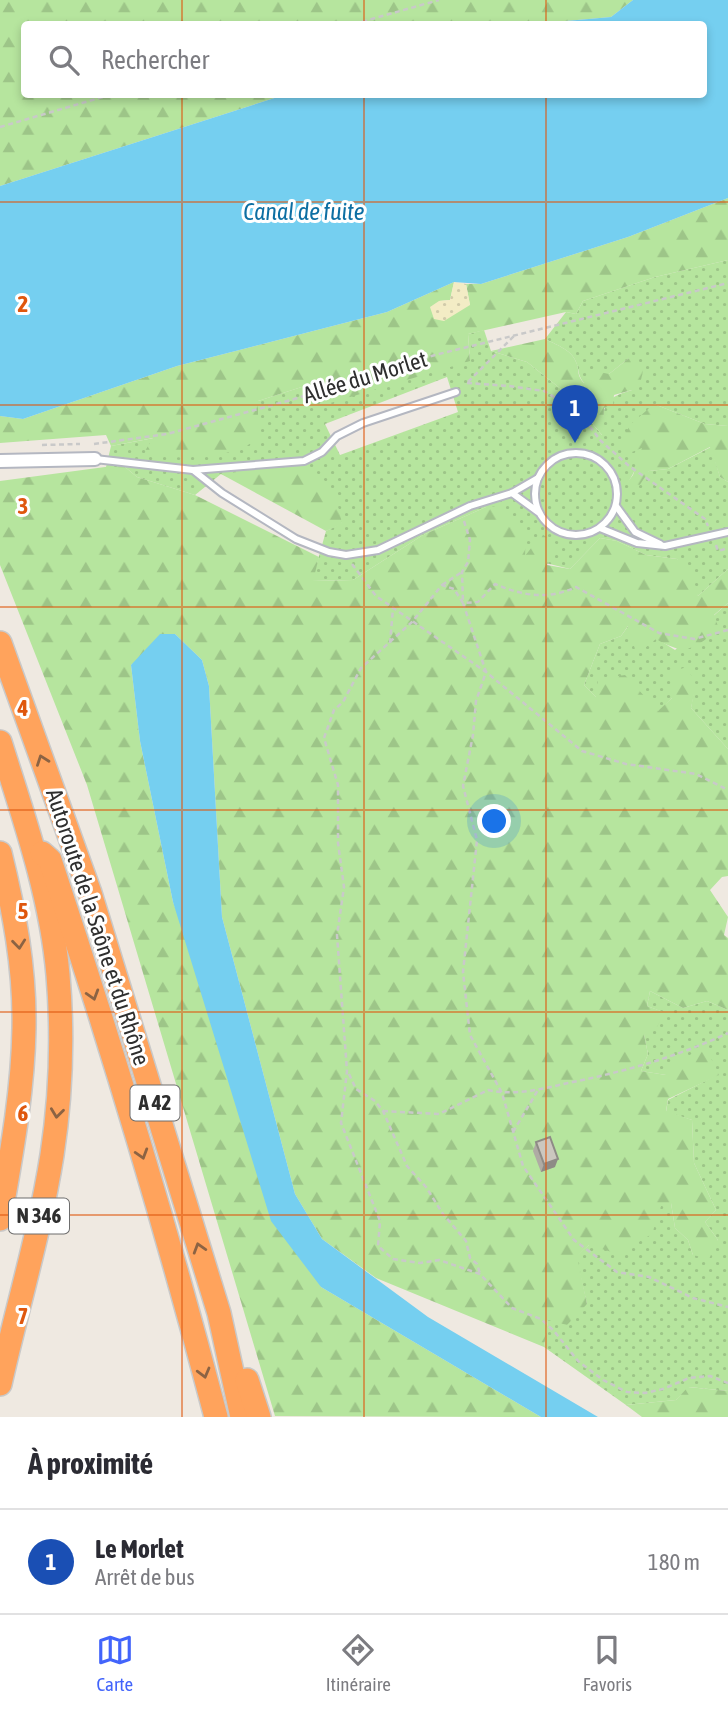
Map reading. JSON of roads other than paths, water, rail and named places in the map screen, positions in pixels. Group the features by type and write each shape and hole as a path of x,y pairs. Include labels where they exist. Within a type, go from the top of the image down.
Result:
{"highway":[{"name":"Autoroute de la Saône et du Rhône","path":"0,643 90,893 219,1313 242,1417"},
{"name":"N 346","path":"0,742 32,845 49,916 56,961 61,1045 58,1103 51,1157 0,1384"},
{"name":"N 346","path":"0,784 14,827 27,888 41,961 49,1026 61,1045"},
{"path":"32,845 50,860 75,934 151,1181 216,1417"},
{"path":"0,853 18,936 24,1028 15,1133 0,1219"},
{"path":"219,1313 237,1348 258,1417"}],"street":[{"path":"0,461 95,459"}],"lane":[{"path":"95,459 193,470 304,461 322,452 337,436 363,423 456,392"},
{"path":"512,493 538,512 547,523 563,533 577,535 591,532 610,517 616,506 618,491 614,476 605,464 592,455 577,453 550,461 538,478 535,492 538,512"},
{"path":"193,470 222,493 296,539 329,552 346,555 378,551 460,510 512,493 538,478"},
{"path":"616,506 635,532 665,546"},
{"path":"600,527 637,543 665,546 728,532"}],"water":[{"name":"Canal de fuite","path":"633,0 728,0 728,198 628,237 481,284 454,282 387,312 177,366 23,419 0,416 0,186 275,98 707,98 707,21 566,21 611,17"},
{"path":"160,634 175,634 202,660 209,686 222,917 295,1194 322,1239 428,1317 598,1417 541,1417 321,1287 271,1221 173,902 140,741 131,665"}],"place":[{"name":"Le Morlet","path":"575,443"}]}
